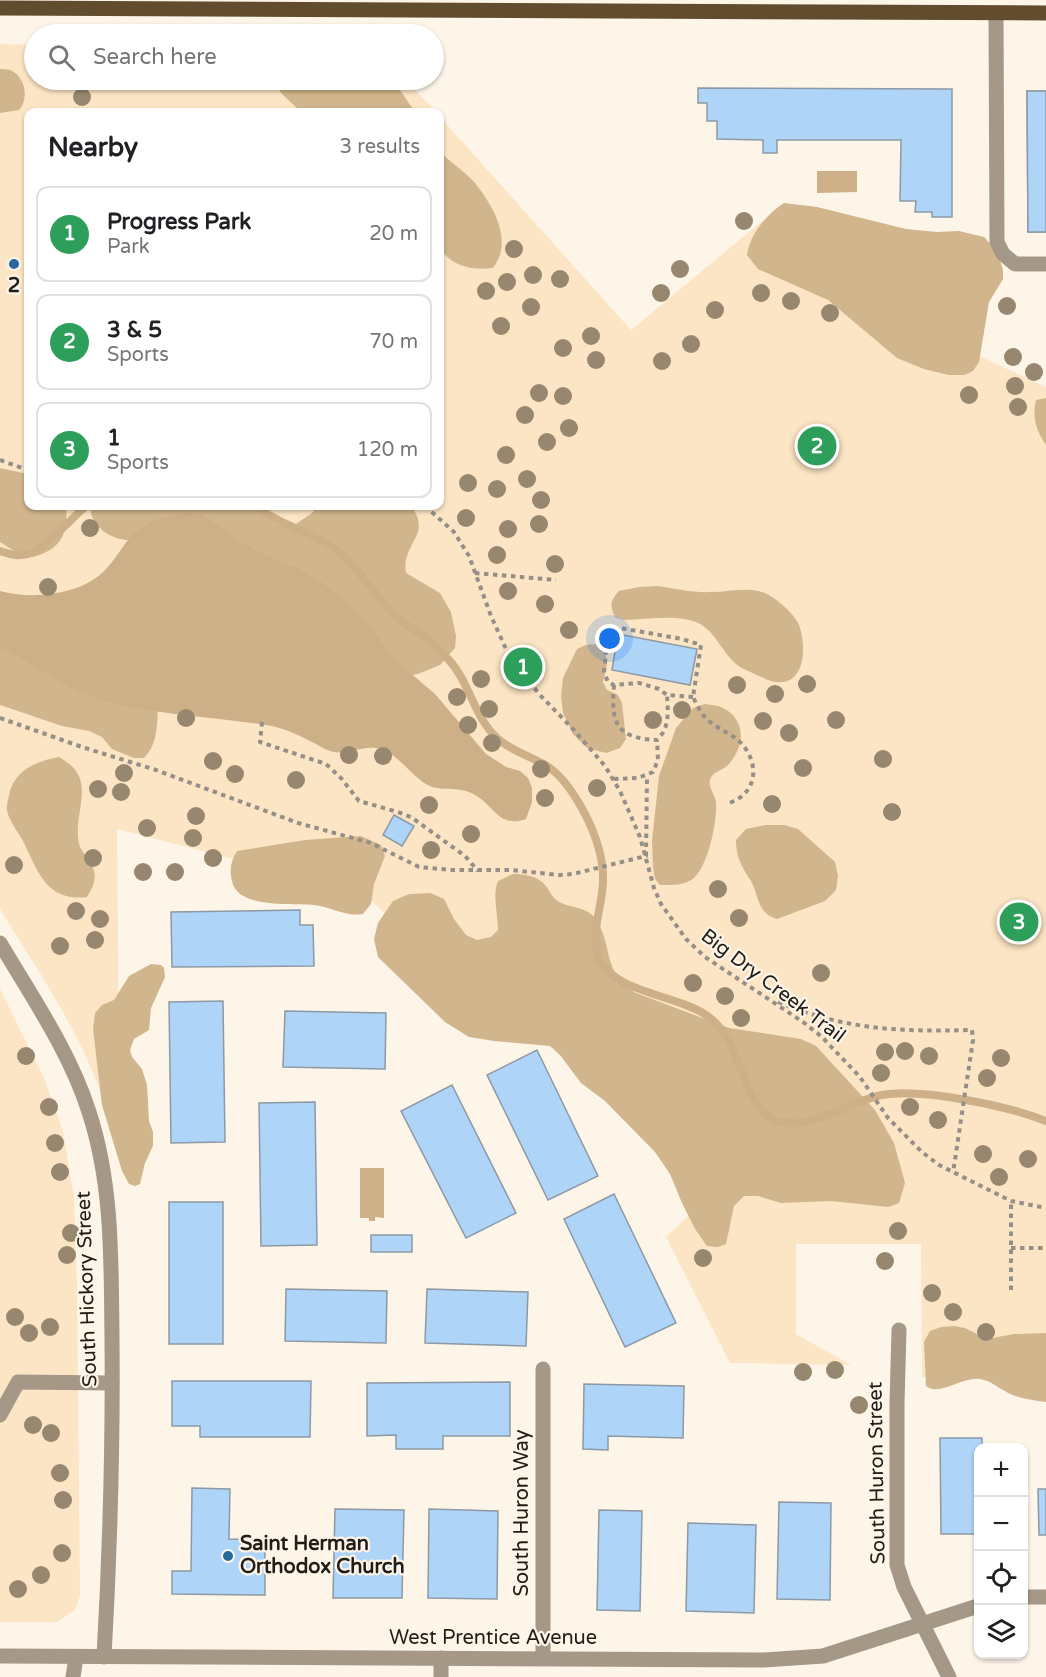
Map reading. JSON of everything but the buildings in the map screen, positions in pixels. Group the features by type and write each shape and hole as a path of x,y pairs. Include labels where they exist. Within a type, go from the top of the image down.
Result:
{"main road":[{"path":"0,8 969,7 996,13 1046,13"}],"street":[{"path":"996,13 997,242 1004,254 1015,264 1046,264"},
{"name":"South Hickory Street","path":"0,943 70,1067 89,1111 104,1177 111,1262 112,1383 110,1561 104,1657"},
{"name":"South Huron Street","path":"899,1330 897,1565 904,1587 949,1677"},
{"name":"South Huron Way","path":"543,1369 543,1658"},
{"path":"0,1415 18,1382 112,1383"},
{"path":"1028,1597 1046,1597"},
{"name":"West Prentice Avenue","path":"0,1656 804,1659 835,1653 974,1607"},
{"path":"74,1677 76,1657"},
{"path":"441,1658 441,1677"}],"path":[{"path":"0,460 24,469"},
{"name":"Big Dry Creek Trail","path":"429,510 454,532 469,556 506,649 539,694 592,749 613,779 640,837 654,888 686,939 705,957 822,1037 860,1077 888,1118 922,1152 953,1173 1011,1201 1046,1208"},
{"path":"475,573 556,580"},
{"path":"693,697 667,695 659,689 639,683 614,685 605,677 604,672 608,635 613,630 626,628 701,645 693,697 707,719 743,745 752,762 753,775 748,789 743,795 727,804"},
{"path":"614,685 612,711 615,722 621,730 636,737 657,740 662,736 667,722 667,695"},
{"path":"0,718 156,770 298,823 371,843 419,867 433,869 511,870 559,875 583,872 646,856 647,776"},
{"path":"262,722 260,742 326,764 342,778 359,801 411,817 465,856 478,871"},
{"path":"613,779 647,776 657,767 657,740"},
{"path":"769,999 808,1015 853,1025 913,1032 972,1030 973,1040 953,1173"},
{"path":"1011,1201 1011,1290"},
{"path":"1011,1248 1046,1248"}],"shaded area":[{"path":"0,44 24,45 24,90 415,90 432,108 24,108 24,510 444,510 444,121 631,330 779,207 956,345 1046,387 1046,1376 922,1377 921,1244 796,1244 796,1334 851,1365 730,1363 666,1237 713,1193 567,1022 498,1018 362,892 117,829 120,1164 112,1127 85,1055 58,1004 0,909"},
{"path":"0,69 9,70 20,78 25,94 19,110 0,113"},
{"path":"280,90 400,90 412,108 297,108"},
{"path":"444,155 475,183 488,202 499,224 502,246 493,268 470,268 450,260 445,255"},
{"path":"817,171 857,171 857,192 817,193"},
{"path":"784,203 817,207 906,229 937,232 959,231 984,237 997,251 1003,270 1003,279 989,302 979,362 973,371 964,375 949,375 924,369 897,358 828,300 758,269 747,255 749,247 756,232 766,219"},
{"path":"1046,398 1046,445 1037,429 1034,413 1036,400"},
{"path":"0,468 24,473 24,510 66,510 66,521 64,534 57,545 39,555 30,557 18,553 0,542"},
{"path":"91,510 252,510 279,525 296,524 315,510 413,510 419,524 418,532 408,554 406,573 440,593 451,612 456,636 455,648 440,665 418,674 395,677 157,540 126,540 112,536 99,527"},
{"path":"184,513 202,515 244,544 320,581 348,603 376,634 394,659 435,694 486,754 506,767 520,771 528,778 532,788 532,802 526,819 509,821 502,818 480,798 467,791 432,787 395,757 377,748 334,752 272,726 150,710 110,702 72,689 18,656 0,649 0,591 41,595 70,590 83,585 105,570 128,540 140,529 161,519"},
{"path":"658,586 698,592 750,590 772,597 790,612 800,628 803,657 797,674 782,682 775,682 742,668 734,662 709,631 696,622 679,618 624,620 615,617 612,603 619,591"},
{"path":"0,619 158,701 155,739 144,758 134,758 112,749 102,737 89,731 62,726 0,705"},
{"path":"595,644 606,656 607,666 603,682 607,690 618,695 622,703 626,739 620,748 606,753 587,748 573,734 563,713 561,696 563,678 577,649"},
{"path":"705,704 719,706 731,713 740,727 740,743 733,759 710,780 716,802 715,820 708,852 700,870 687,882 660,885 655,879 652,841 659,776 676,728 693,708"},
{"path":"59,757 71,766 82,785 79,844 93,867 95,876 87,897 62,895 46,883 7,810 11,787 15,780 34,765"},
{"path":"765,825 784,825 798,829 835,862 838,876 836,890 825,901 777,919 762,908 740,862 736,840 746,829"},
{"path":"361,836 381,845 385,856 374,884 371,904 363,914 344,913 314,905 267,903 254,900 236,890 232,881 231,865 237,851 305,840"},
{"path":"513,874 535,878 543,883 553,897 559,901 591,914 601,928 618,977 636,993 729,1028 801,1039 816,1046 875,1110 894,1143 905,1183 899,1203 888,1207 831,1201 781,1203 758,1196 744,1196 734,1206 726,1244 718,1247 707,1246 695,1229 670,1174 655,1152 605,1101 581,1083 560,1055 550,1046 469,1037 445,1022 378,957 374,939 378,923 393,901 409,894 430,893 444,899 454,919 466,935 477,940 491,937 498,930 495,899 498,881"},
{"path":"151,964 161,965 164,968 165,977 151,1008 149,1030 134,1039 130,1050 132,1057 142,1069 147,1085 153,1146 145,1163 140,1184 135,1186 129,1184 122,1171 102,1105 93,1029 95,1013 102,1005 114,1000 129,976"},
{"path":"0,989 44,1078 63,1131 74,1197 80,1595 75,1610 57,1622 0,1622"},
{"path":"360,1168 384,1168 384,1218 375,1217 375,1221 369,1221 369,1218 360,1218"},
{"path":"954,1326 965,1328 987,1339 1014,1334 1046,1333 1046,1402 1014,1396 980,1379 938,1389 926,1386 924,1342 930,1331"}],"waterway":[{"path":"0,551 21,555 34,551 82,510"},
{"path":"260,510 330,545 341,553 391,611 427,639 449,660 462,679 489,730 502,743 547,766 566,784 589,823 602,862 602,891 595,942 600,961 608,972 620,980 633,987 694,1008 718,1025 734,1052 752,1095 768,1116 781,1122 809,1121 869,1099 899,1093 941,1096 988,1104 1046,1121"}],"place":[{"name":"2","path":"14,264"},
{"name":"3 & 5","path":"817,446"},
{"name":"Progress Park","path":"523,667"},
{"name":"1","path":"1019,922"},
{"name":"Saint Herman Orthodox Church","path":"228,1556"}]}
